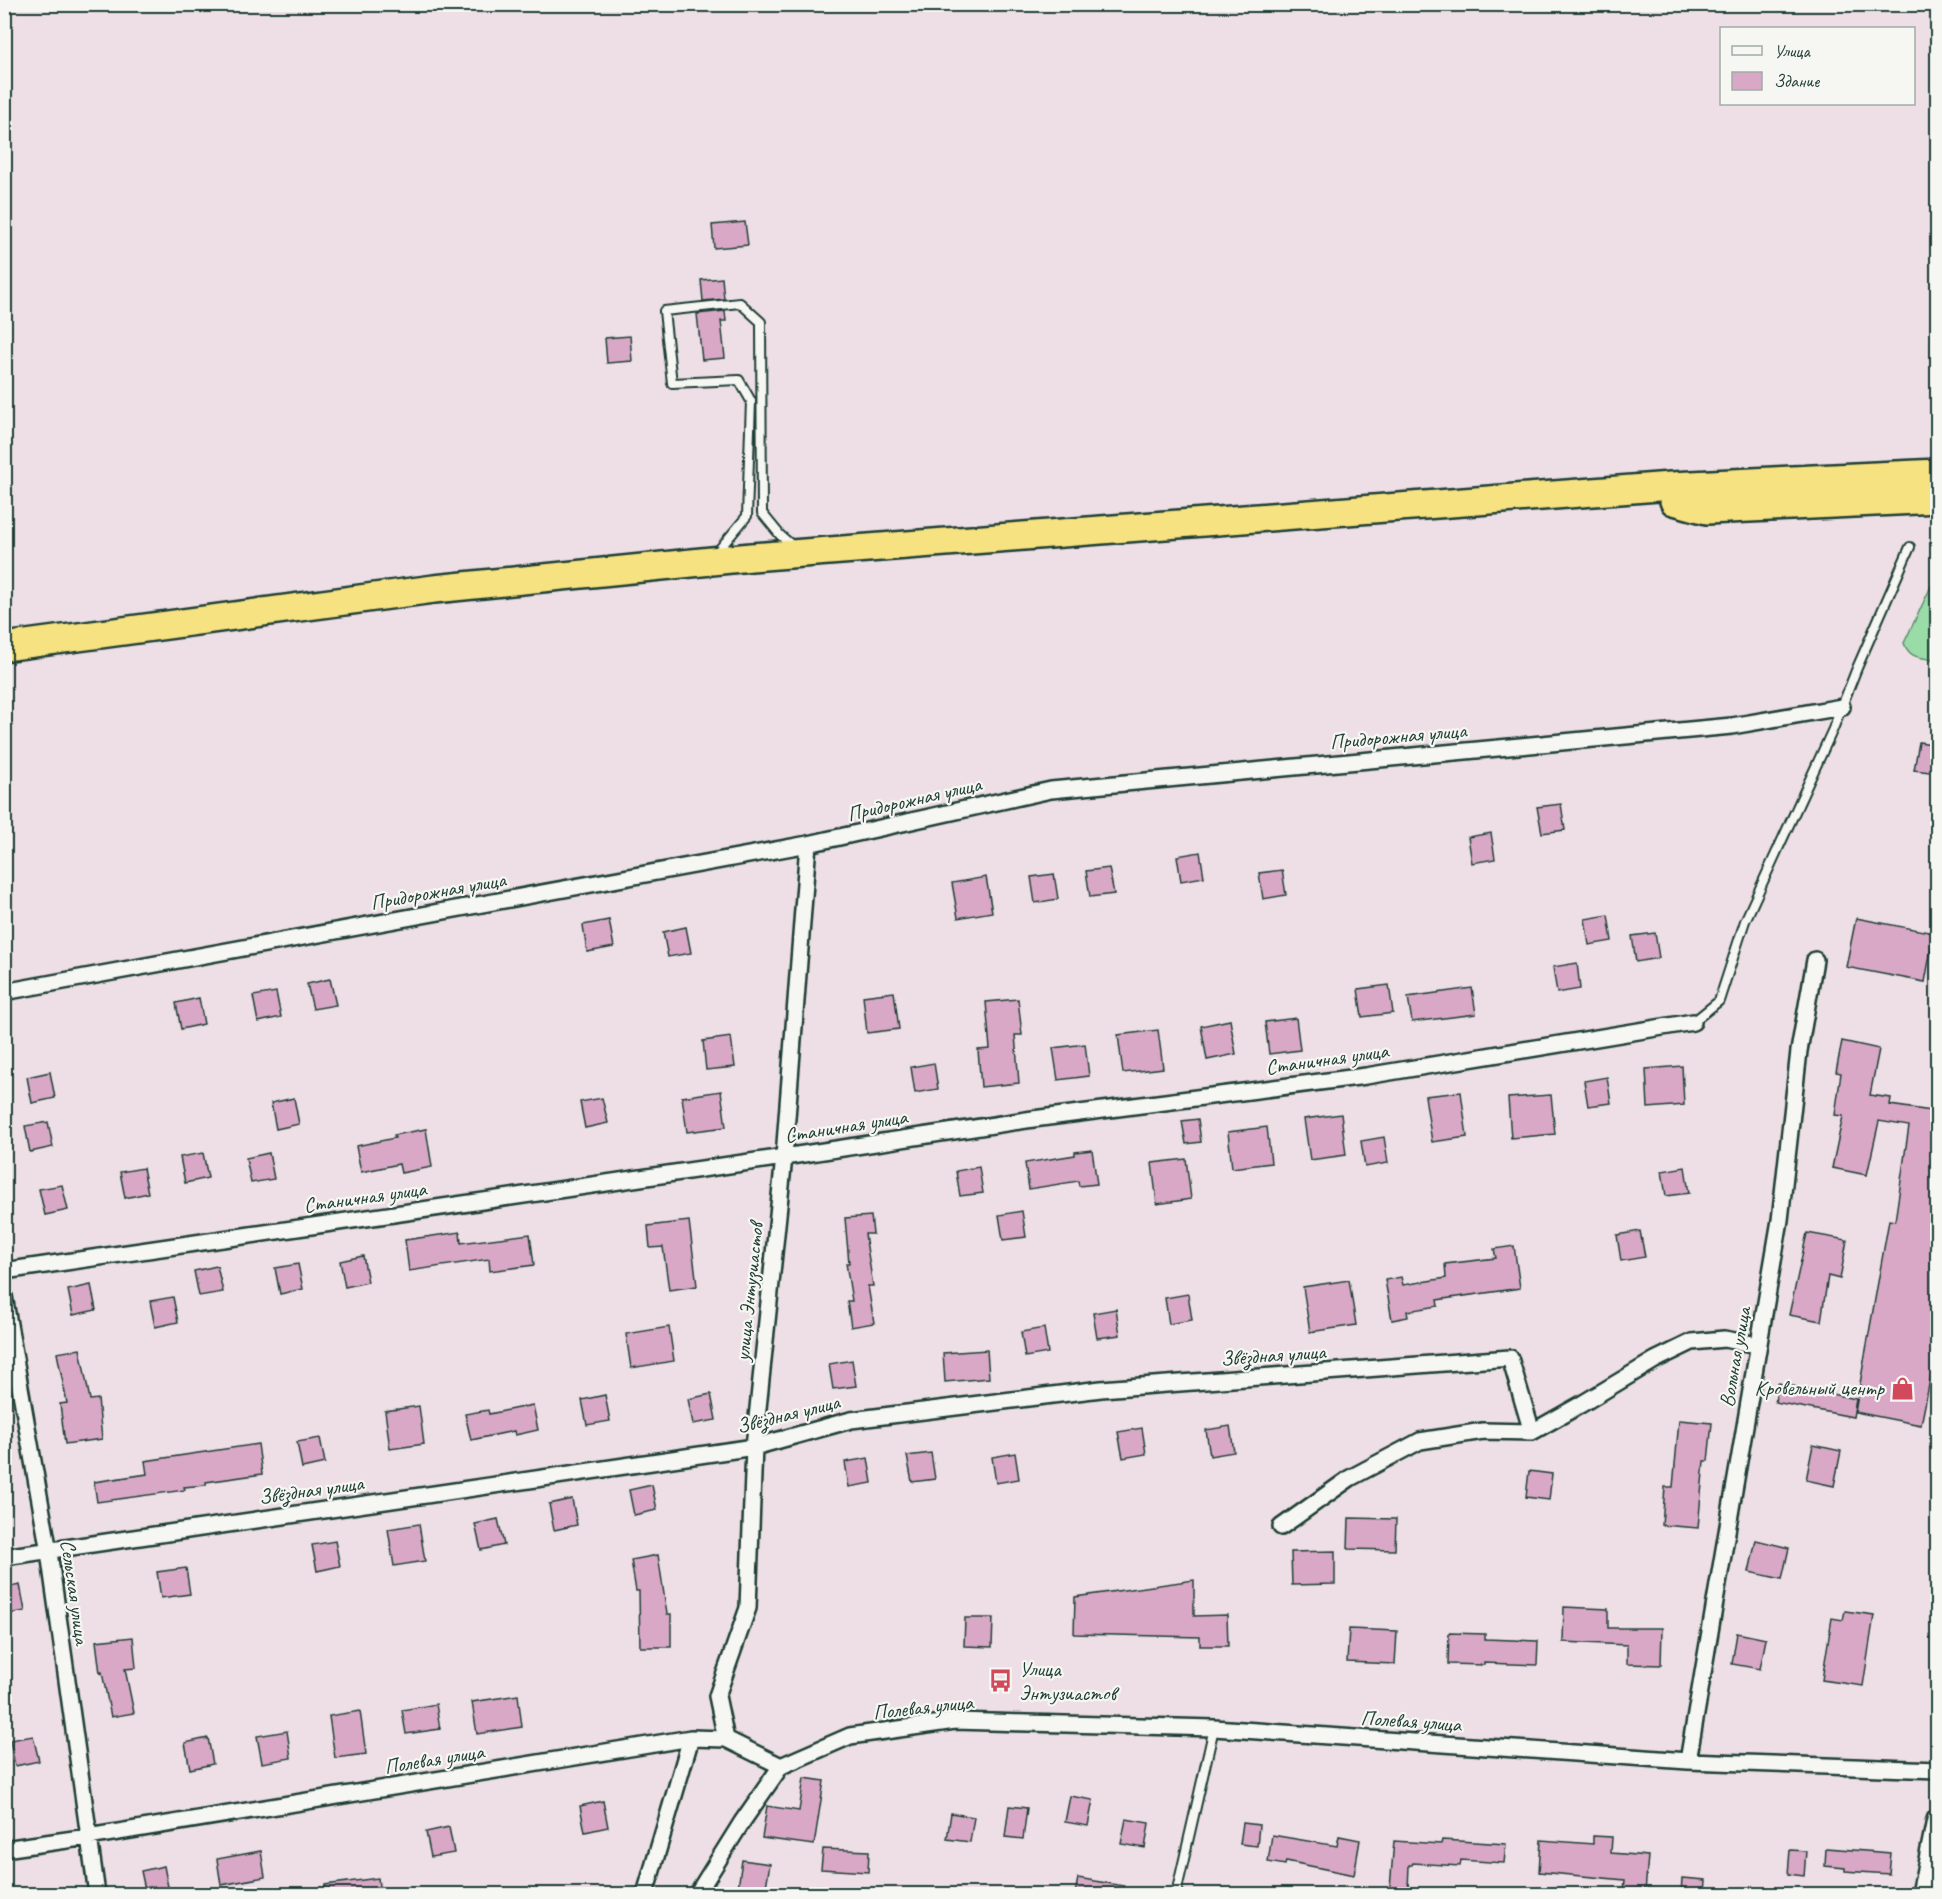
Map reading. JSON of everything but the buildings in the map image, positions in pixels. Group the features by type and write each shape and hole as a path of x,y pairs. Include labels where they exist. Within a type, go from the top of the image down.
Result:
{"highway":[{"path":"4,647 434,589 803,553 1671,486 1938,473"},
{"path":"4,658 532,591 747,571 1674,501 1938,487"},
{"path":"1674,501 1707,510 1938,499"}],"main road":[{"path":"1923,1894 1938,1820"}],"street":[{"name":"Придорожная улица","path":"4,992 808,844 1051,790 1732,726 1842,707"},
{"name":"улица Энтузиастов","path":"726,1739 717,1696 748,1608 754,1447 784,1157 808,844"},
{"name":"Вольная улица","path":"1688,1761 1780,1220 1799,1051 1815,960"},
{"name":"Станичная улица","path":"4,1271 1033,1119 1366,1076 1693,1022"},
{"name":"Сельская улица","path":"4,1296 49,1552 97,1894"},
{"path":"1281,1527 1350,1478 1420,1441 1483,1431 1532,1432 1580,1406 1655,1359 1692,1342 1724,1339 1758,1345"},
{"name":"Звёздная улица","path":"4,1557 754,1447 850,1420 1101,1389 1510,1358 1532,1432"},
{"name":"Полевая улица","path":"4,1849 88,1838 692,1738 726,1739 782,1766 850,1736 955,1721 1214,1728 1688,1761 1938,1770"},
{"path":"645,1894 692,1738"},
{"path":"697,1894 742,1822 782,1766"}],"lane":[{"path":"704,562 723,547 747,516 751,401 739,380 672,383 664,310 706,305 740,303 761,322 762,513 780,535 803,553"},
{"path":"1693,1022 1719,1001 1745,921 1842,707 1910,547"},
{"path":"1176,1894 1214,1728"}],"green space":[{"path":"1937,574 1937,660 1913,655 1904,643"}],"place":[{"name":"Кровельный центр","path":"1902,1388"},
{"name":"Улица Энтузиастов","path":"1001,1681"}]}
